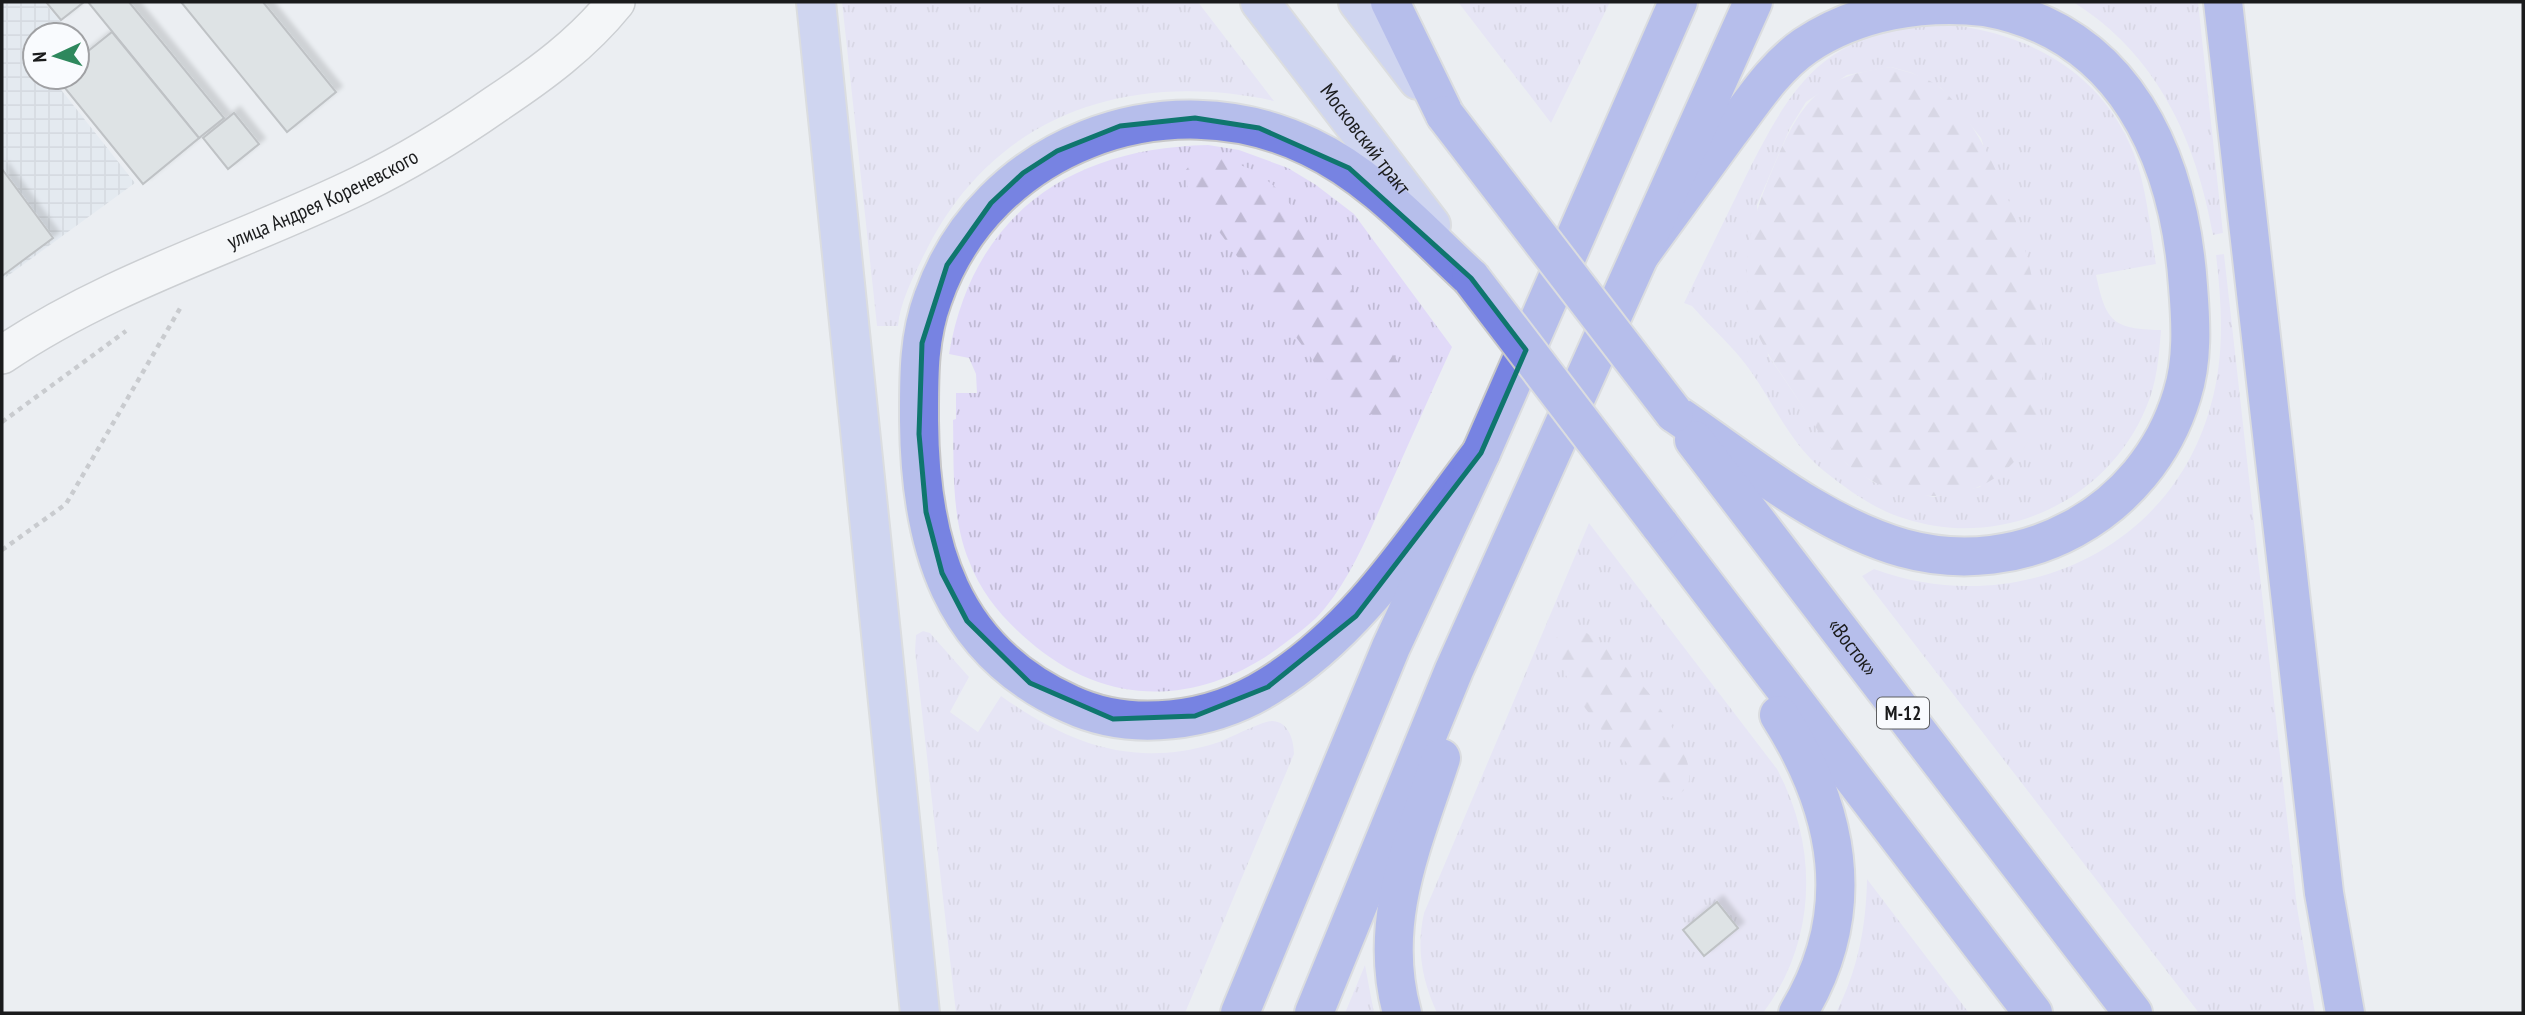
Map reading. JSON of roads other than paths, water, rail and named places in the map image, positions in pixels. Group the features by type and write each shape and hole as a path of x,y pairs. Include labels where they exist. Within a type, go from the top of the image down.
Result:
{"highway":[{"name":"«Восток»","path":"1390,2 1445,115 2133,1013"},
{"path":"1655,53 1669,2"},
{"path":"1240,1013 1391,648 1481,453 1678,2"},
{"path":"1314,1013 1380,845 1514,533 1753,2"},
{"path":"2223,2 2324,893 2345,1013"},
{"path":"1640,254 1757,96 1801,48 1833,29 1866,16 1934,3 1968,4 2008,11 2043,24 2078,44 2109,70 2134,103 2165,164 2186,260 2189,363 2168,430 2149,463 2125,492 2078,527 2035,547 1969,558 1940,556 1882,542 1802,500 1674,413"},
{"path":"1481,453 1356,615 1292,670 1247,698 1195,716 1142,721 1113,719 1083,710 1030,683 984,642 952,596 942,573 926,512 919,385 922,344 933,296 967,232 991,203 1023,173 1066,146 1120,126 1195,118 1259,128 1289,137 1349,168 1371,185 1471,278 2033,1013"},
{"path":"1659,524 1796,742 1810,767 1829,823 1836,895 1832,931 1812,990 1798,1013"},
{"path":"1402,1013 1394,982 1395,910 1404,871 1514,533"}],"main road":[{"path":"816,2 920,1013"},
{"name":"Московский тракт","path":"1260,2 1471,278"},
{"path":"1358,2 1445,115"}],"street":[{"name":"улица Андрея Кореневского","path":"2,355 103,298 360,185 407,160 544,72 596,26 616,2"}]}
